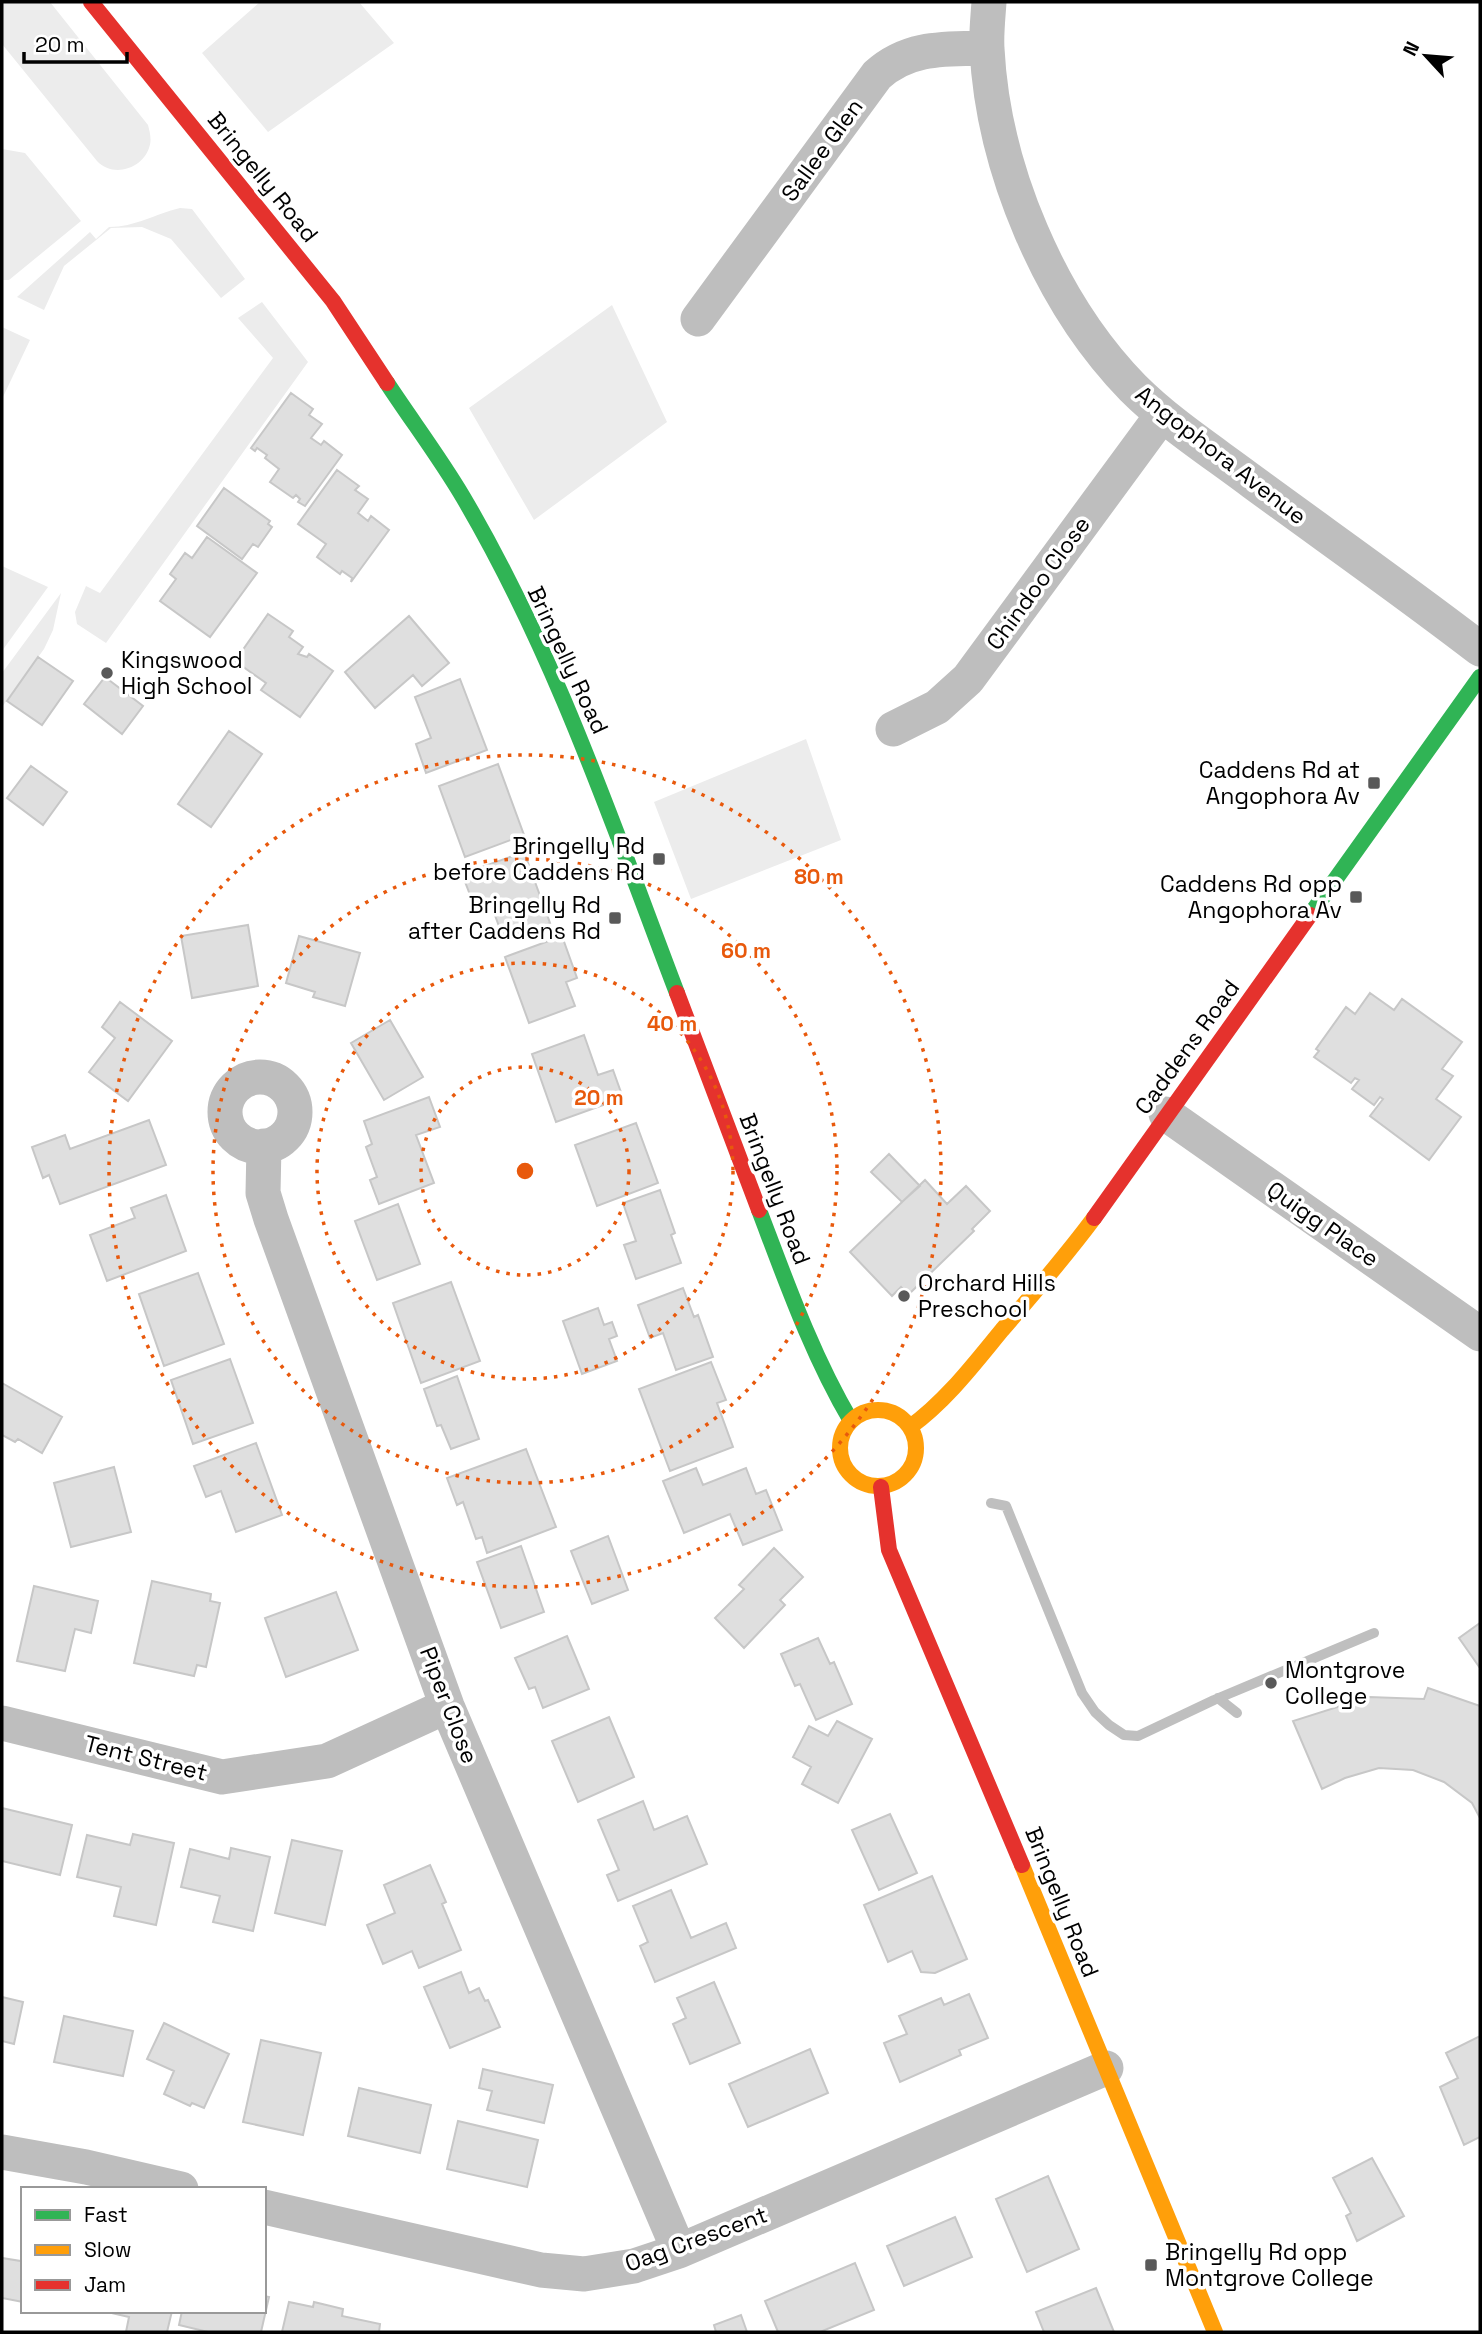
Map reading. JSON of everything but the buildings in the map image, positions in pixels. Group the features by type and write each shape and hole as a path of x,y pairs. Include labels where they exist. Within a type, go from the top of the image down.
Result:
{"main road":[{"name":"Bringelly Road","path":"92,2 333,301 463,497 523,611 581,739 786,1282 833,1391 851,1420"},
{"name":"Caddens Road","path":"910,1427 956,1386 1072,1248 1480,677"},
{"path":"875,1410 889,1411 901,1417 916,1439 917,1452 905,1476 881,1487 867,1485 855,1479 841,1458 840,1444 851,1420 875,1410"},
{"name":"Bringelly Road","path":"881,1487 883,1523 889,1550 1215,2332"}],"street":[{"name":"Angophora Avenue","path":"989,2 987,48 990,83 1006,158 1031,232 1047,267 1086,331 1107,359 1162,415 1480,649"},
{"name":"Sallee Glen","path":"698,319 877,75 888,65 916,52 929,49 987,48"},
{"name":"Chindoo Close","path":"892,729 937,707 968,678 1162,415"},
{"name":"Quigg Place","path":"1166,1114 1480,1334"},
{"name":"Piper Close","path":"264,1146 263,1193 271,1219 447,1706 679,2251"},
{"name":"Tent Street","path":"2,1723 222,1777 327,1761 447,1706"},
{"name":"Oag Crescent","path":"266,2207 541,2270 584,2274 634,2266 679,2251 1106,2068"},
{"path":"2,2152 86,2167 172,2187"}],"shaded area":[{"path":"2,2 50,2 148,125 150,145 140,161 134,166 119,170 111,169 97,161 2,44"},
{"path":"260,2 359,2 394,43 268,132 202,53"},
{"path":"2,149 25,153 81,221 9,280 2,280"},
{"path":"180,208 192,209 245,279 221,298 171,239 142,227 111,228 64,266 44,310 17,297 90,232 96,239 109,227 136,223"},
{"path":"262,302 308,362 106,643 77,624 75,612 86,586 100,593 273,358 238,318"},
{"path":"612,305 667,422 534,520 469,408"},
{"path":"2,327 30,340 2,399"},
{"path":"2,566 48,587 2,651"},
{"path":"61,593 53,630 44,649 2,707 2,673"},
{"path":"806,739 841,840 691,899 654,802"}],"waterway":[{"path":"991,1503 1006,1506 1082,1693 1095,1712 1124,1735 1138,1736 1214,1700 1374,1633"},
{"path":"1218,1698 1237,1713"}],"traffic: fast":[{"path":"387,383 463,497 526,617 580,740 677,993"},
{"path":"1310,915 1480,677"},
{"path":"759,1210 812,1344 851,1421"}],"traffic: slow":[{"path":"910,1427 936,1406 959,1382 1094,1218"},
{"path":"878,1410 893,1413 905,1421 913,1433 916,1448 913,1463 905,1475 893,1483 878,1486 863,1483 851,1475 843,1463 840,1448 843,1433 851,1421 863,1413 878,1410"},
{"path":"1022,1865 1215,2332"}],"traffic: jam":[{"path":"91,2 333,301 387,383"},
{"path":"1094,1218 1310,915"},
{"path":"677,993 759,1210"},
{"path":"881,1487 889,1550 1022,1865"}],"place":[{"name":"Kingswood High School","path":"107,673"},
{"name":"Caddens Rd at Angophora Av","path":"1374,783"},
{"name":"Bringelly Rd before Caddens Rd","path":"659,859"},
{"name":"Caddens Rd opp Angophora Av","path":"1356,897"},
{"name":"Bringelly Rd after Caddens Rd","path":"615,918"},
{"name":"Orchard Hills Preschool","path":"904,1296"},
{"name":"Montgrove College","path":"1271,1683"},
{"name":"Bringelly Rd opp Montgrove College","path":"1151,2265"}]}
